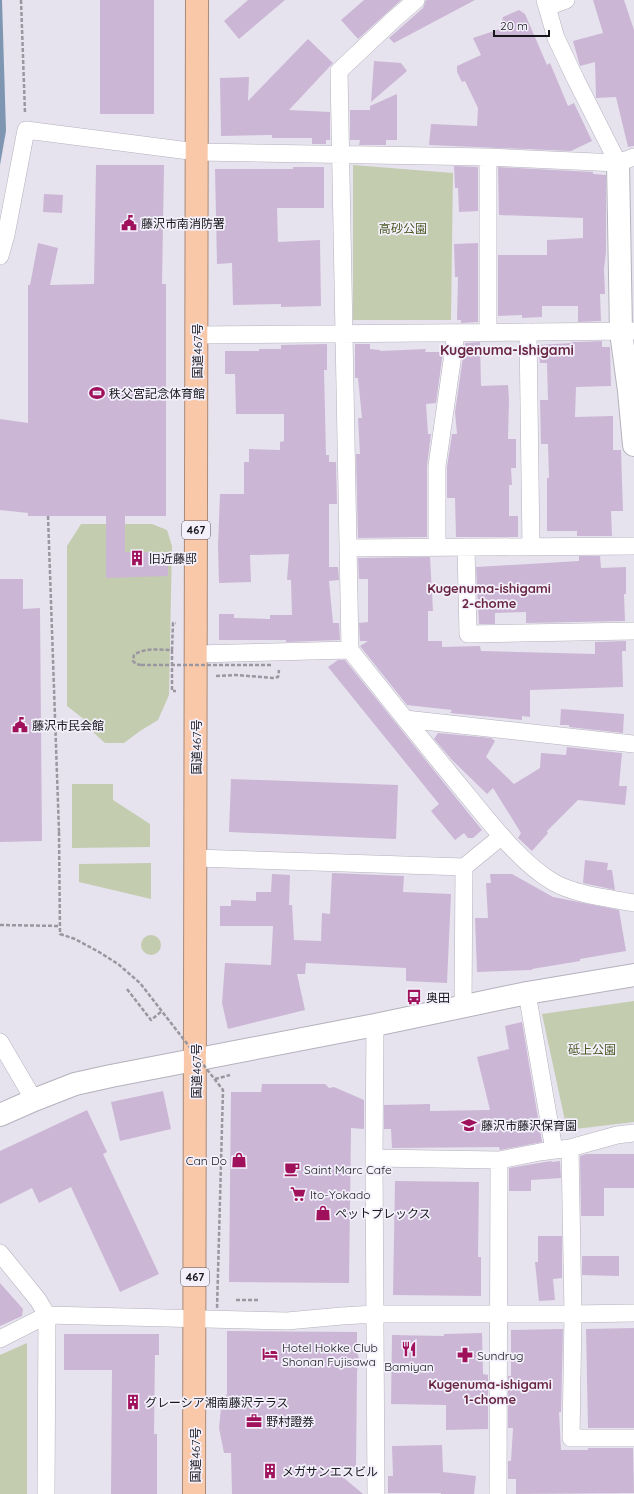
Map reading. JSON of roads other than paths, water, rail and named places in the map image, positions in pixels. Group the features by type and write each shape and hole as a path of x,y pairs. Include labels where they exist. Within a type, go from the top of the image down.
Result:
{"highway":[{"name":"国道467号","path":"194,1494 197,0"}],"street":[{"path":"416,0 339,71 350,650 404,719 502,836 538,873 554,883 576,891 634,903"},
{"path":"566,0 546,3 556,38 569,66 626,160 629,391 634,445"},
{"path":"0,256 6,235 26,130 197,152 626,160"},
{"path":"488,157 488,333"},
{"path":"197,336 628,331"},
{"path":"528,332 532,547"},
{"path":"437,548 436,466 456,333"},
{"path":"348,548 634,546"},
{"path":"466,547 468,634 634,631"},
{"path":"196,654 350,650"},
{"path":"404,719 634,744"},
{"path":"196,858 464,867 502,836"},
{"path":"463,1007 464,867"},
{"path":"0,1115 75,1084 375,1025 527,993 634,975"},
{"path":"527,993 562,1149 573,1314 571,1438 634,1438"},
{"path":"375,1025 374,1158 376,1494"},
{"path":"0,1042 34,1100"},
{"path":"374,1158 499,1160 562,1149 617,1135 634,1133"},
{"path":"498,1494 499,1160"},
{"path":"0,1253 38,1300 47,1315 46,1494"},
{"path":"0,1339 47,1315 287,1321 375,1314 634,1313"}],"water":[{"path":"0,0 2,0 6,131 0,165"}],"place":[{"name":"藤沢市南消防署","path":"129,223"},
{"name":"秩父宮記念体育館","path":"97,393"},
{"name":"旧近藤邸","path":"137,558"},
{"name":"藤沢市民会館","path":"20,725"},
{"name":"奥田","path":"414,997"},
{"name":"藤沢市藤沢保育園","path":"469,1125"},
{"name":"Can Do","path":"239,1160"},
{"name":"Saint Marc Cafe","path":"292,1169"},
{"name":"Ito-Yokado","path":"298,1194"},
{"name":"ペットプレックス","path":"323,1213"},
{"name":"Bamiyan","path":"409,1349"},
{"name":"Hotel Hokke Club Shonan Fujisawa","path":"270,1354"},
{"name":"Sundrug","path":"465,1355"},
{"name":"グレーシア湘南藤沢テラス","path":"133,1402"},
{"name":"野村證券","path":"254,1421"},
{"name":"メガサンエスビル","path":"270,1471"}],"district":[{"name":"Kugenuma-Ishigami","path":"507,350"},
{"name":"Kugenuma-ishigami 2-chome","path":"489,596"},
{"name":"Kugenuma-ishigami 1-chome","path":"490,1392"}],"park label":[{"name":"高砂公園","path":"403,228"},
{"name":"砥上公園","path":"592,1049"}]}
